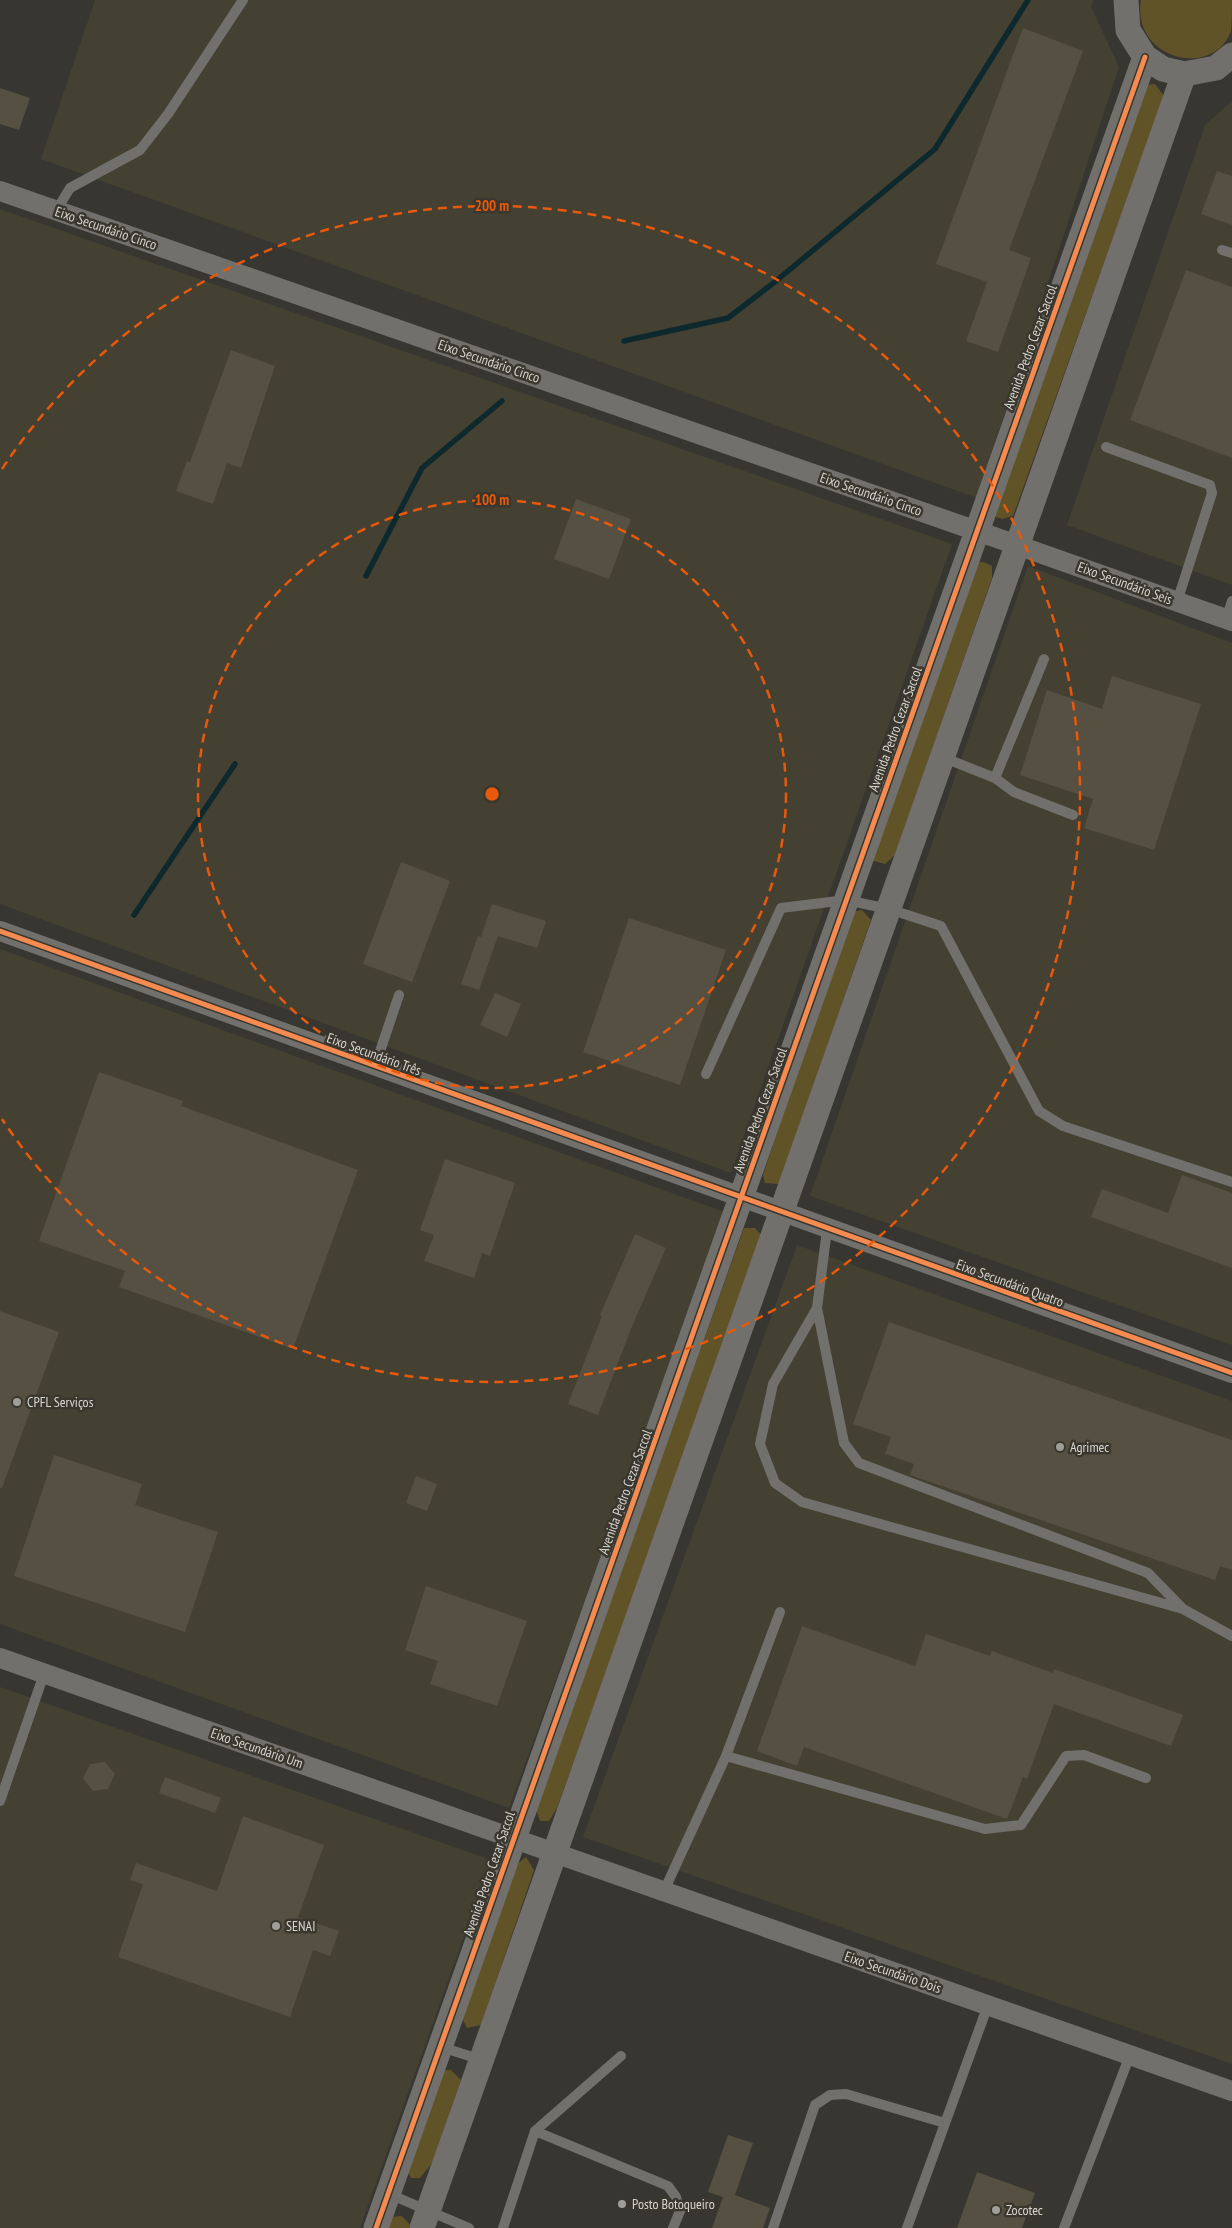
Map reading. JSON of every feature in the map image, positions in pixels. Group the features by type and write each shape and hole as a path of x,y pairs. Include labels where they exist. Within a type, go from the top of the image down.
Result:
{"street":[{"path":"1126,0 1128,30 1145,57 1163,69 1184,74 1216,68 1232,55"},
{"name":"Avenida Pedro Cezar Saccol","path":"376,2228 1145,57"},
{"path":"425,2219 1184,74"},
{"name":"Eixo Secundário Cinco","path":"0,191 1017,545"},
{"name":"Eixo Secundário Seis","path":"1017,545 1177,602 1230,614"},
{"name":"Eixo Secundário Três","path":"0,931 781,1213"},
{"name":"Eixo Secundário Quatro","path":"781,1213 1232,1373"},
{"name":"Eixo Secundário Um","path":"0,1658 555,1853"},
{"name":"Eixo Secundário Dois","path":"555,1853 1232,2091"}],"lane":[{"path":"56,211 70,188 140,150 168,114 243,0"},
{"path":"1106,447 1210,485 1212,494 1177,602"},
{"path":"995,778 1044,659"},
{"path":"942,757 995,778 1014,792 1073,815"},
{"path":"706,1074 781,908 846,900 889,909 941,926 1039,1111 1063,1126 1232,1182"},
{"path":"375,1066 399,995"},
{"path":"827,1230 817,1308 844,1442 859,1463 1148,1574 1183,1609"},
{"path":"817,1308 773,1384 760,1444 774,1483 802,1502 1183,1609 1232,1636"},
{"path":"664,1891 726,1756 780,1612"},
{"path":"0,1801 44,1674"},
{"path":"726,1756 985,1830 1021,1825 1066,1756 1084,1755 1146,1778"},
{"path":"907,2228 988,2005"},
{"path":"440,2046 482,2060"},
{"path":"1064,2228 1130,2055"},
{"path":"503,2228 534,2131 621,2056"},
{"path":"773,2228 815,2105 830,2095 846,2094 945,2123"},
{"path":"534,2131 668,2186 676,2198 680,2210 673,2228"},
{"path":"388,2194 425,2219 469,2228"}],"shaded area":[{"path":"95,0 1094,0 1091,6 1119,67 977,498 41,159"},
{"path":"1141,0 1232,0 1231,31 1222,46 1208,55 1192,58 1176,56 1160,49 1148,37 1141,20"},
{"path":"1155,84 1164,96 1013,516 1002,519 996,517 994,507 1144,85"},
{"path":"1232,101 1232,585 1067,525 1205,125"},
{"path":"0,209 952,544 731,1173 0,904"},
{"path":"984,562 992,566 992,578 895,855 885,864 874,861 870,852 971,563"},
{"path":"1028,566 1232,643 1232,1345 810,1196"},
{"path":"862,910 871,920 779,1184 765,1183 763,1175 847,921 851,912"},
{"path":"0,949 727,1213 509,1808 0,1624"},
{"path":"744,1228 755,1228 763,1237 557,1808 549,1821 540,1821 536,1809"},
{"path":"797,1245 1232,1401 1232,2064 583,1837"},
{"path":"0,1687 491,1860 360,2228 0,2228"},
{"path":"526,1857 534,1870 481,2025 467,2028 461,2016 515,1866"},
{"path":"441,2070 451,2070 461,2080 432,2163 420,2178 411,2178 406,2168"},
{"path":"402,2216 410,2225 409,2228 385,2228 390,2217"}],"building":[{"path":"1023,28 1083,51 1009,250 1031,258 998,352 966,341 987,282 936,264"},
{"path":"0,88 30,98 19,130 0,124"},
{"path":"1217,171 1232,176 1232,225 1201,214"},
{"path":"1186,270 1232,287 1232,458 1130,420"},
{"path":"231,350 275,366 241,468 227,463 213,504 176,491 187,461 190,462"},
{"path":"576,499 631,519 609,579 554,559"},
{"path":"1112,676 1201,704 1154,850 1084,828 1093,799 1020,775 1047,690 1102,709"},
{"path":"401,862 450,881 412,982 363,964"},
{"path":"492,904 546,921 537,948 498,936 479,990 461,984 478,936 481,937"},
{"path":"629,918 726,950 680,1085 583,1052"},
{"path":"495,993 521,1004 507,1037 480,1025"},
{"path":"99,1072 183,1101 181,1106 358,1170 293,1349 119,1287 125,1271 39,1241"},
{"path":"445,1159 515,1183 490,1256 482,1253 474,1278 424,1261 434,1235 420,1230"},
{"path":"1182,1175 1232,1193 1232,1268 1091,1217 1102,1189 1168,1213"},
{"path":"635,1234 666,1248 631,1329 598,1415 568,1404 602,1316 600,1315"},
{"name":"CPFL Serviços","path":"0,1311 59,1332 2,1488 0,1488"},
{"name":"Agrimec","path":"889,1322 1232,1440 1232,1570 1220,1566 1215,1580 910,1475 914,1464 885,1454 891,1437 853,1424"},
{"path":"54,1455 142,1484 135,1505 218,1532 185,1632 14,1576"},
{"path":"416,1476 437,1484 427,1511 406,1503"},
{"path":"426,1586 527,1621 497,1706 430,1684 438,1661 405,1650"},
{"path":"802,1626 915,1666 926,1634 990,1656 992,1651 1053,1673 1054,1669 1183,1715 1171,1746 1054,1704 1027,1779 1023,1777 1007,1819 804,1747 797,1766 757,1751"},
{"path":"105,1762 115,1774 108,1789 93,1791 83,1778 90,1764"},
{"path":"165,1777 221,1798 215,1813 159,1793"},
{"path":"243,1816 324,1845 298,1917 339,1931 330,1956 313,1950 290,2017 118,1957 143,1884 130,1880 136,1863 217,1891"},
{"path":"728,2135 753,2143 735,2195 770,2208 763,2228 712,2228 723,2197 708,2192"},
{"name":"Zocotec","path":"977,2172 1035,2193 1022,2228 957,2228"}],"waterway":[{"path":"624,341 728,318 776,281 935,149 1028,0"},
{"path":"366,576 422,468 502,401"},
{"path":"134,915 235,764"}],"cycle path":[{"path":"376,2228 1145,57"},
{"path":"0,931 1232,1373"}],"place":[{"name":"CPFL Serviços","path":"17,1402"},
{"name":"Agrimec","path":"1060,1447"},
{"name":"SENAI","path":"276,1926"},
{"name":"Posto Botoqueiro","path":"622,2204"},
{"name":"Zocotec","path":"996,2210"}]}
